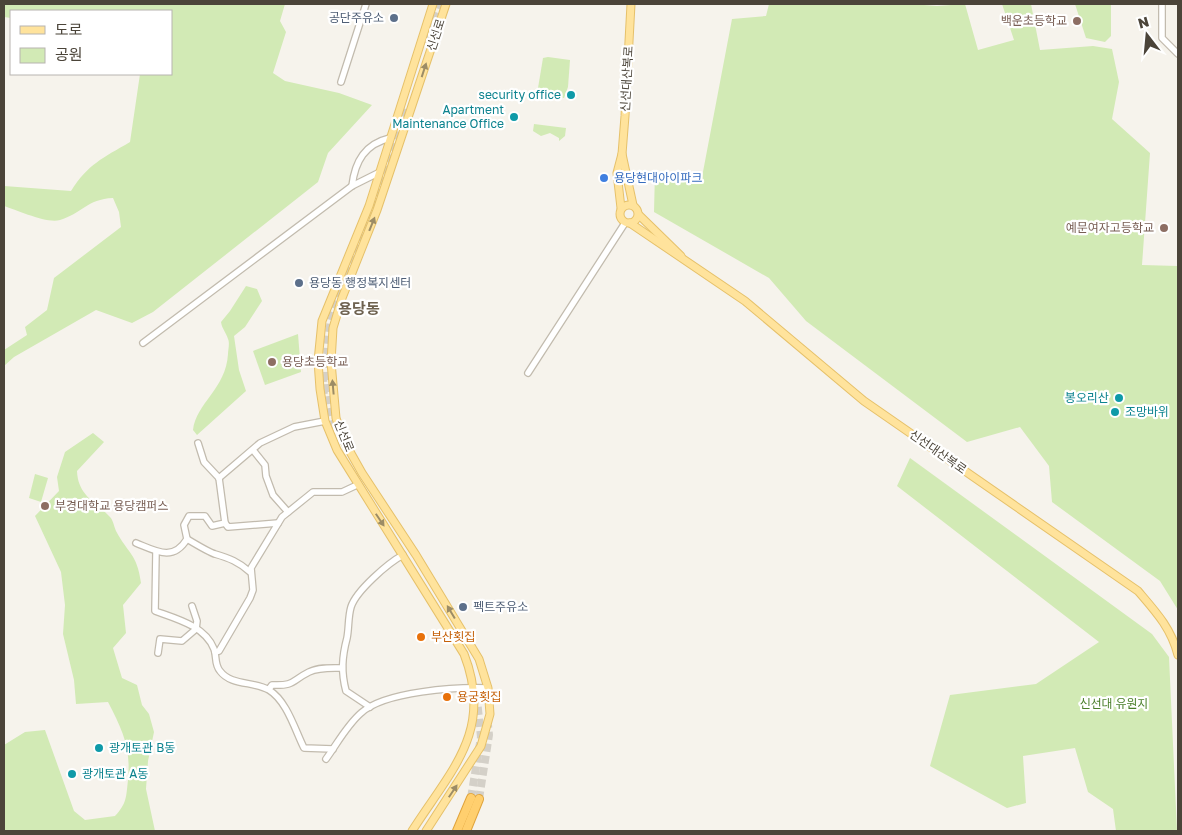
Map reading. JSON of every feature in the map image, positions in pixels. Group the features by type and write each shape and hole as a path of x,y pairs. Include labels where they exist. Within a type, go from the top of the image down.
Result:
{"highway":[{"path":"456,831 475,799 466,831"}],"main road":[{"name":"신선로","path":"412,831 466,747 472,731 475,706 472,675 464,654 357,485 332,439 325,421 318,362 322,321 369,206 433,4"},
{"name":"신선로","path":"426,831 482,746 490,714 488,688 479,659 416,555 362,473 341,435 336,418 333,382 333,328 342,298 378,210 446,4"},
{"name":"신선대산복로","path":"631,4 622,154 617,173 621,208 620,216 672,253 683,258"},
{"name":"신선대산복로","path":"622,154 633,205 639,215 683,258 745,301 864,401 1138,591 1163,620 1173,637 1178,655"},
{"path":"621,208 629,204 633,205"},
{"path":"628,223 634,222 639,215"},
{"path":"332,439 341,435"}],"street":[{"path":"342,82 366,4"},
{"path":"1162,4 1162,38 1178,54"},
{"path":"352,186 356,165 367,148 390,138"},
{"path":"143,343 352,186 378,173"},
{"path":"528,373 628,223"},
{"path":"220,478 260,443 294,428 325,421"},
{"path":"198,443 204,462 220,478 225,523 228,527 241,528 278,523"},
{"path":"254,450 265,465 268,486 273,495 288,512"},
{"path":"215,652 219,651 250,598 253,590 250,572 278,523 288,512 313,492 342,492 357,485"},
{"path":"136,543 156,552 168,553 182,548 187,539 184,525 190,516 205,516 212,526 225,523"},
{"path":"187,539 202,545 213,553 229,556 250,572"},
{"path":"156,552 155,611 205,633 215,652 215,660 220,671 230,679 268,689 282,703 304,748 333,749"},
{"path":"370,707 346,691 342,668 343,649 347,637 351,605 382,570 403,555"},
{"path":"158,653 160,639 182,641 196,628 197,620 192,606"},
{"path":"268,689 272,685 286,686 310,672 322,668 342,668"},
{"path":"326,759 361,713 370,707 422,692 488,688"}],"green space":[{"path":"4,4 285,4 280,21 286,32 273,73 285,81 339,93 372,105 328,153 318,182 153,312 132,323 96,310 14,357 4,366 4,350 27,335 25,327 47,310 54,278 121,227 119,212 113,198 97,201 67,217 54,221 32,216 4,206 4,186 71,191 90,168 104,157 130,142 140,75 172,75 172,10 10,10 10,18 4,17"},
{"path":"769,4 911,4 937,6 965,4 978,50 1014,40 1002,4 1031,4 1040,50 1093,46 1112,49 1119,82 1112,119 1150,153 1142,265 1178,266 1178,610 1160,581 1052,502 1049,466 1020,427 967,442 806,321 769,278 654,212 655,171 702,177 732,19 766,16"},
{"path":"1075,4 1111,4 1111,36 1105,42 1086,38"},
{"path":"543,58 570,60 568,87 564,98 540,95 538,88"},
{"path":"534,124 566,128 565,136 559,141 559,138 550,133 541,136 533,131"},
{"path":"246,286 257,289 262,301 245,327 234,336 239,370 246,391 197,435 193,430 195,420 217,386 226,366 229,342 221,322"},
{"path":"298,334 301,372 265,385 253,351"},
{"path":"93,433 104,442 77,471 78,480 84,493 113,521 120,539 137,565 141,583 123,605 126,633 113,648 122,678 137,685 142,705 149,714 154,732 148,761 146,789 155,831 4,831 4,745 25,732 45,730 74,811 85,820 115,816 122,807 126,795 129,769 127,749 122,731 108,702 76,704 74,680 63,634 65,605 61,572 35,516 59,491 57,477 65,452"},
{"name":"신선대 유원지","path":"910,458 1152,634 1169,657 1177,831 1116,831 1113,809 1088,792 1075,748 1023,756 1026,803 1007,808 930,766 950,695 1036,684 1099,642 897,486"},
{"path":"35,474 48,478 41,502 29,498"}],"tunnel":[{"path":"424,42 438,4"},
{"path":"336,427 332,415 327,374 331,321 409,106"},
{"path":"323,374 324,402"},
{"path":"471,798 481,737 476,691"},
{"path":"479,799 489,735 488,725"}],"place":[{"name":"공단주유소","path":"394,18"},
{"name":"백운초등학교","path":"1077,21"},
{"name":"security office","path":"571,95"},
{"name":"Apartment Maintenance Office","path":"514,117"},
{"name":"용당현대아이파크","path":"604,178"},
{"name":"예문여자고등학교","path":"1164,228"},
{"name":"용당동 행정복지센터","path":"299,283"},
{"name":"용당초등학교","path":"272,362"},
{"name":"봉오리산","path":"1119,398"},
{"name":"조망바위","path":"1115,412"},
{"name":"부경대학교 용당캠퍼스","path":"45,506"},
{"name":"펙트주유소","path":"463,607"},
{"name":"부산횟집","path":"421,637"},
{"name":"용궁횟집","path":"447,697"},
{"name":"광개토관 B동","path":"99,748"},
{"name":"광개토관 A동","path":"72,774"}],"district":[{"name":"용당동","path":"359,309"}]}
